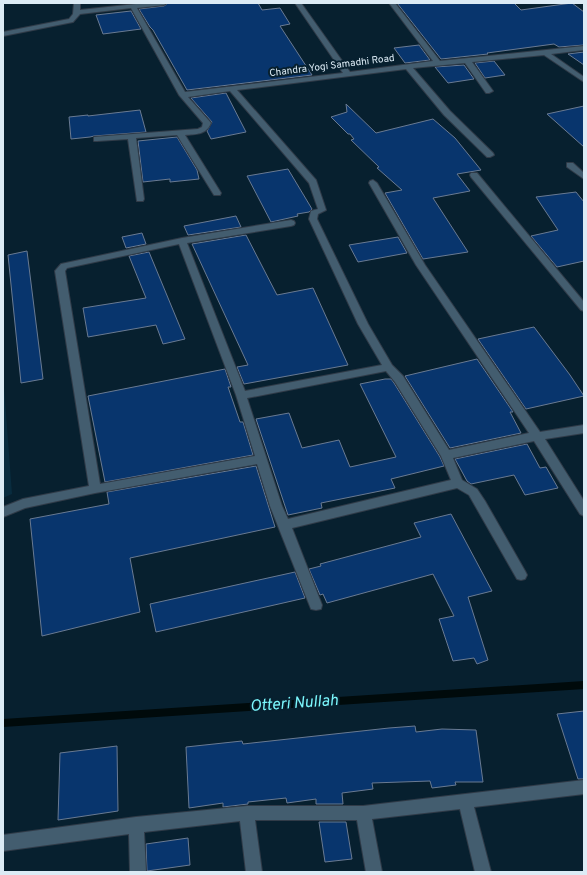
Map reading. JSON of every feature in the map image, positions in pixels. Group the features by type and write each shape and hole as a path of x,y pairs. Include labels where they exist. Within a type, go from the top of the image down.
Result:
{"street":[{"path":"3,34 71,21 75,18 77,12 77,3"},
{"path":"77,12 164,3"},
{"path":"298,3 348,74"},
{"path":"392,3 438,63"},
{"path":"97,139 200,131 205,128 207,123 183,95 133,6"},
{"name":"Chandra Yogi Samadhi Road","path":"183,95 408,66 584,48"},
{"path":"544,53 584,80"},
{"path":"467,60 489,91"},
{"path":"408,66 447,114 490,155"},
{"path":"232,89 313,182 322,208 322,210 314,213 313,219 363,324 388,367 400,379 446,455 458,484 473,492 521,575"},
{"path":"180,133 217,193"},
{"path":"132,136 140,200"},
{"path":"570,165 584,177"},
{"path":"474,175 584,308"},
{"path":"373,183 421,265 537,436 584,511"},
{"path":"95,489 60,271 64,266 69,264 182,241 291,223"},
{"path":"182,241 241,395 276,506 285,525 316,605"},
{"path":"241,395 388,367"},
{"path":"446,455 537,436 584,429"},
{"path":"3,512 23,504 95,489 260,459"},
{"path":"285,525 458,484"},
{"path":"3,850 3,842 136,825 247,813 363,813 584,787"},
{"path":"465,801 483,872"},
{"path":"247,813 254,872"},
{"path":"363,813 374,872"},
{"path":"136,825 138,872"}],"shaded area":[{"path":"3,374 12,494 3,498"}],"building":[{"path":"168,3 258,3 262,10 280,8 290,24 280,26 312,75 187,90 153,30 139,9 164,6"},
{"path":"397,3 514,3 521,10 572,3 584,12 584,45 559,47 554,44 487,53 488,54 441,59"},
{"path":"131,11 141,29 103,34 96,15"},
{"path":"419,45 430,60 405,63 394,48"},
{"path":"584,52 584,65 568,54"},
{"path":"494,61 505,75 485,78 475,63"},
{"path":"464,65 474,79 448,83 435,67"},
{"path":"226,93 246,132 211,139 207,131 212,122 191,98"},
{"path":"346,104 376,133 433,119 455,138 481,170 457,174 470,191 433,198 468,252 423,259 385,193 402,190 377,168 379,167 351,140 354,139 350,134 348,134 331,117 347,112"},
{"path":"584,106 584,147 547,114"},
{"path":"140,110 146,132 71,139 69,117"},
{"path":"177,137 197,170 199,179 170,182 170,179 143,182 138,141"},
{"path":"288,169 312,209 309,212 297,214 298,216 271,222 247,176"},
{"path":"576,192 584,202 584,261 557,267 531,236 558,230 536,197"},
{"path":"236,216 241,227 188,235 184,226"},
{"path":"142,233 146,244 126,248 122,237"},
{"path":"246,235 277,295 313,288 348,365 244,384 237,367 248,365 192,244"},
{"path":"398,237 407,253 358,262 349,245"},
{"path":"27,251 43,379 21,383 8,255"},
{"path":"149,252 185,339 163,344 156,325 88,337 83,308 146,298 129,256"},
{"path":"534,327 584,396 526,409 478,339"},
{"path":"477,359 513,412 510,412 521,433 450,448 405,376"},
{"path":"225,369 231,387 228,387 240,422 243,422 253,455 105,482 88,396"},
{"path":"391,379 394,383 440,457 444,466 391,479 395,488 321,503 322,508 288,515 256,419 289,413 302,448 339,440 350,467 396,457 360,384"},
{"path":"527,444 540,468 546,467 558,488 525,495 514,475 471,484 467,481 455,459"},
{"path":"256,466 275,527 130,558 140,612 42,636 30,519 109,504 107,492"},
{"path":"451,514 492,591 468,597 488,660 477,664 474,658 453,661 439,619 454,616 433,574 327,603 323,594 320,595 309,569 321,566 320,564 421,537 414,523"},
{"path":"295,572 305,598 156,632 150,604"},
{"path":"584,711 584,779 578,779 557,714"},
{"path":"415,726 416,732 442,729 476,730 483,782 455,782 456,785 432,788 430,781 372,783 373,789 342,793 343,804 316,804 316,799 287,803 286,798 248,802 248,804 223,807 223,803 189,808 186,747 242,741 243,744"},
{"path":"117,746 118,811 58,820 60,753"},
{"path":"319,822 346,822 352,859 325,862"},
{"path":"188,838 190,865 147,871 146,844"}],"waterway":[{"name":"Otteri Nullah","path":"3,723 584,685"}]}
